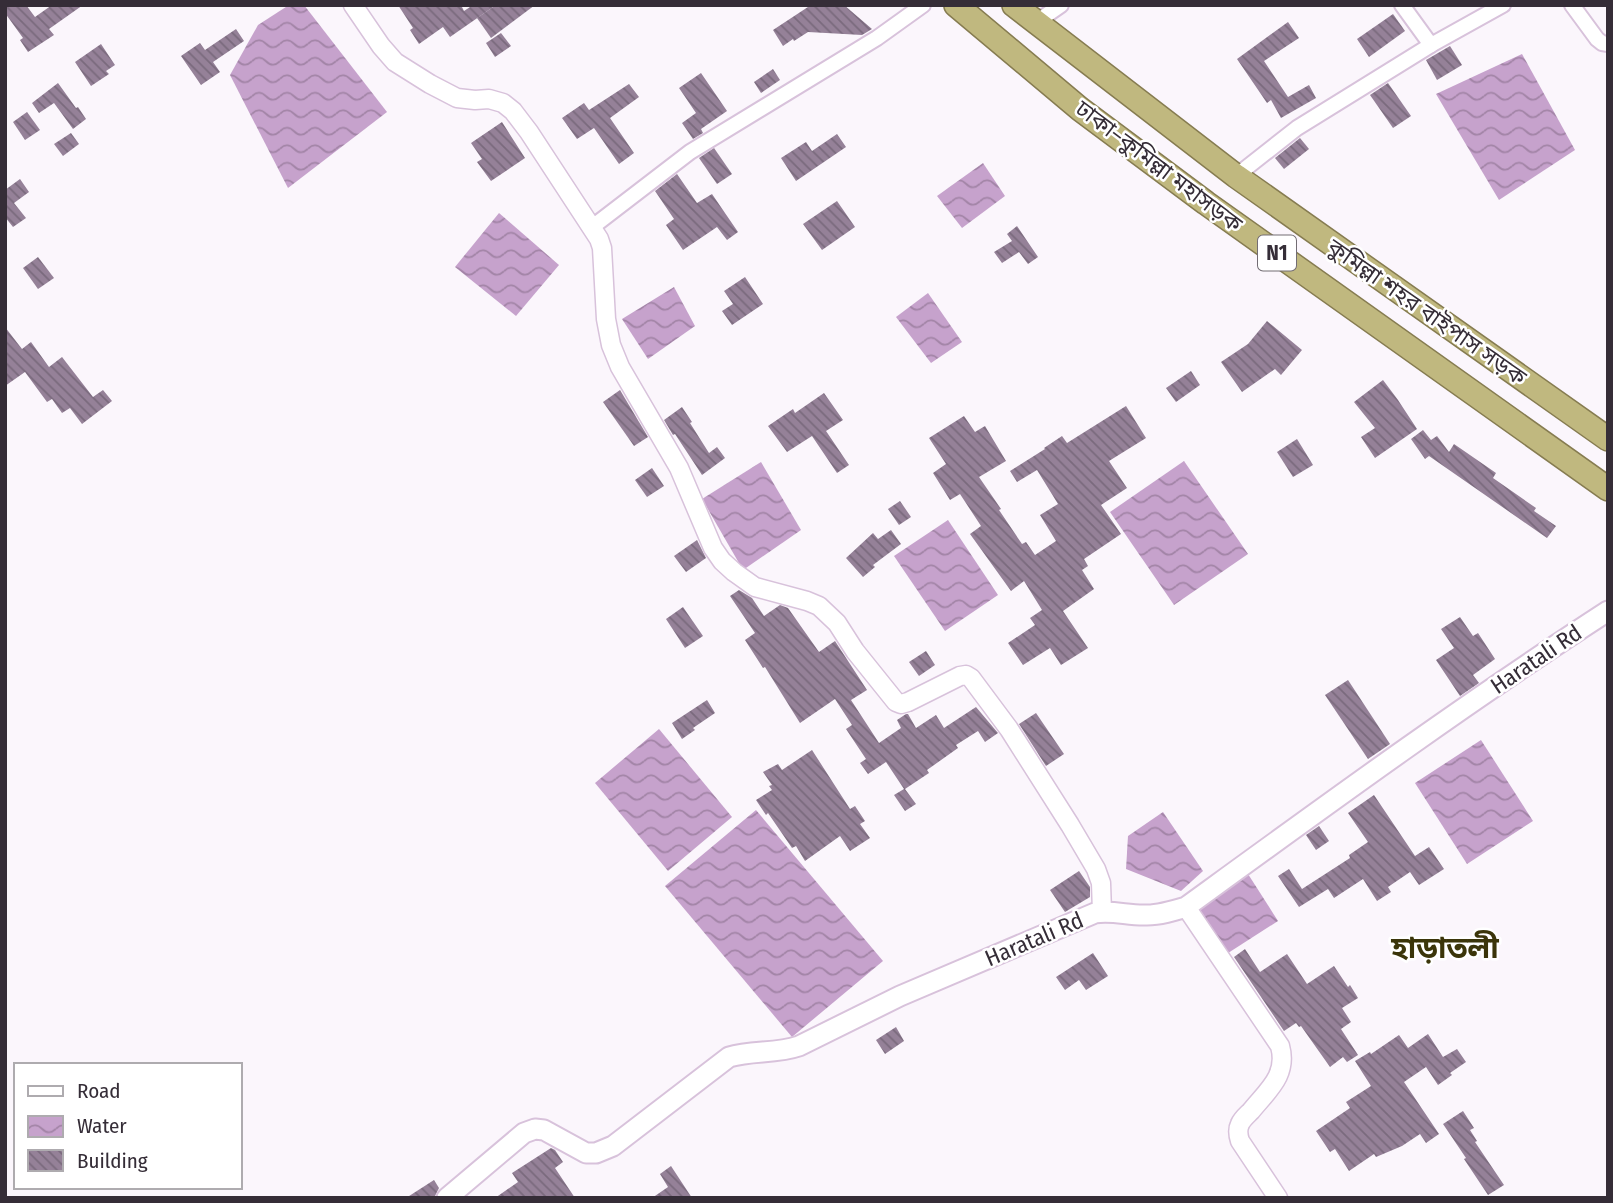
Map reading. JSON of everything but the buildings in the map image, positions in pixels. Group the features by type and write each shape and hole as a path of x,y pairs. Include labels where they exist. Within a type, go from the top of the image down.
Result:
{"highway":[{"name":"ঢাকা–কুমিল্লা মহাসড়ক","path":"956,5 1080,108 1206,203 1608,489"},
{"name":"কুমিল্লা শহর বাইপাস সড়ক","path":"1014,5 1236,176 1608,439"}],"main road":[{"name":"Haratali Rd","path":"447,1198 524,1133 535,1129 544,1130 586,1153 596,1153 613,1146 729,1057 799,1046 900,996 1088,915 1102,912 1146,915 1167,913 1186,907 1332,800 1531,661 1608,611"}],"street":[{"path":"353,5 395,62 457,98 489,99 503,103 513,111 529,132 592,228 602,248 606,319 611,345 620,367 679,468 713,548 722,561 755,587 819,606 837,623 855,651 896,702 908,702 960,676 971,678 1009,729 1096,869 1101,883 1102,912"},
{"path":"592,228 690,152 877,38 923,5"},
{"path":"1035,23 1061,5"},
{"path":"1402,5 1432,45"},
{"path":"1236,176 1297,128 1503,5"},
{"path":"1572,5 1597,39 1608,44"},
{"path":"1186,907 1280,1046 1283,1063 1277,1078 1240,1123 1238,1132 1240,1141 1278,1198"}],"water":[{"path":"289,5 304,5 387,112 288,188 230,75 258,25"},
{"path":"1522,54 1575,150 1499,200 1436,94"},
{"path":"983,163 1005,196 962,228 937,196"},
{"path":"499,213 559,265 516,316 455,267"},
{"path":"674,287 695,326 648,359 622,319"},
{"path":"928,293 962,342 931,363 896,317"},
{"path":"1184,461 1248,554 1174,605 1110,512"},
{"path":"761,462 801,530 743,570 702,499"},
{"path":"948,520 998,595 945,631 894,556"},
{"path":"659,729 732,817 668,871 595,783"},
{"path":"1481,740 1533,821 1467,864 1415,783"},
{"path":"756,810 883,961 792,1037 665,886"},
{"path":"1163,812 1203,871 1181,891 1126,869 1128,836"},
{"path":"1248,874 1278,921 1225,955 1195,909"}],"district":[{"name":"হাড়াতলী","path":"1445,948"}]}
